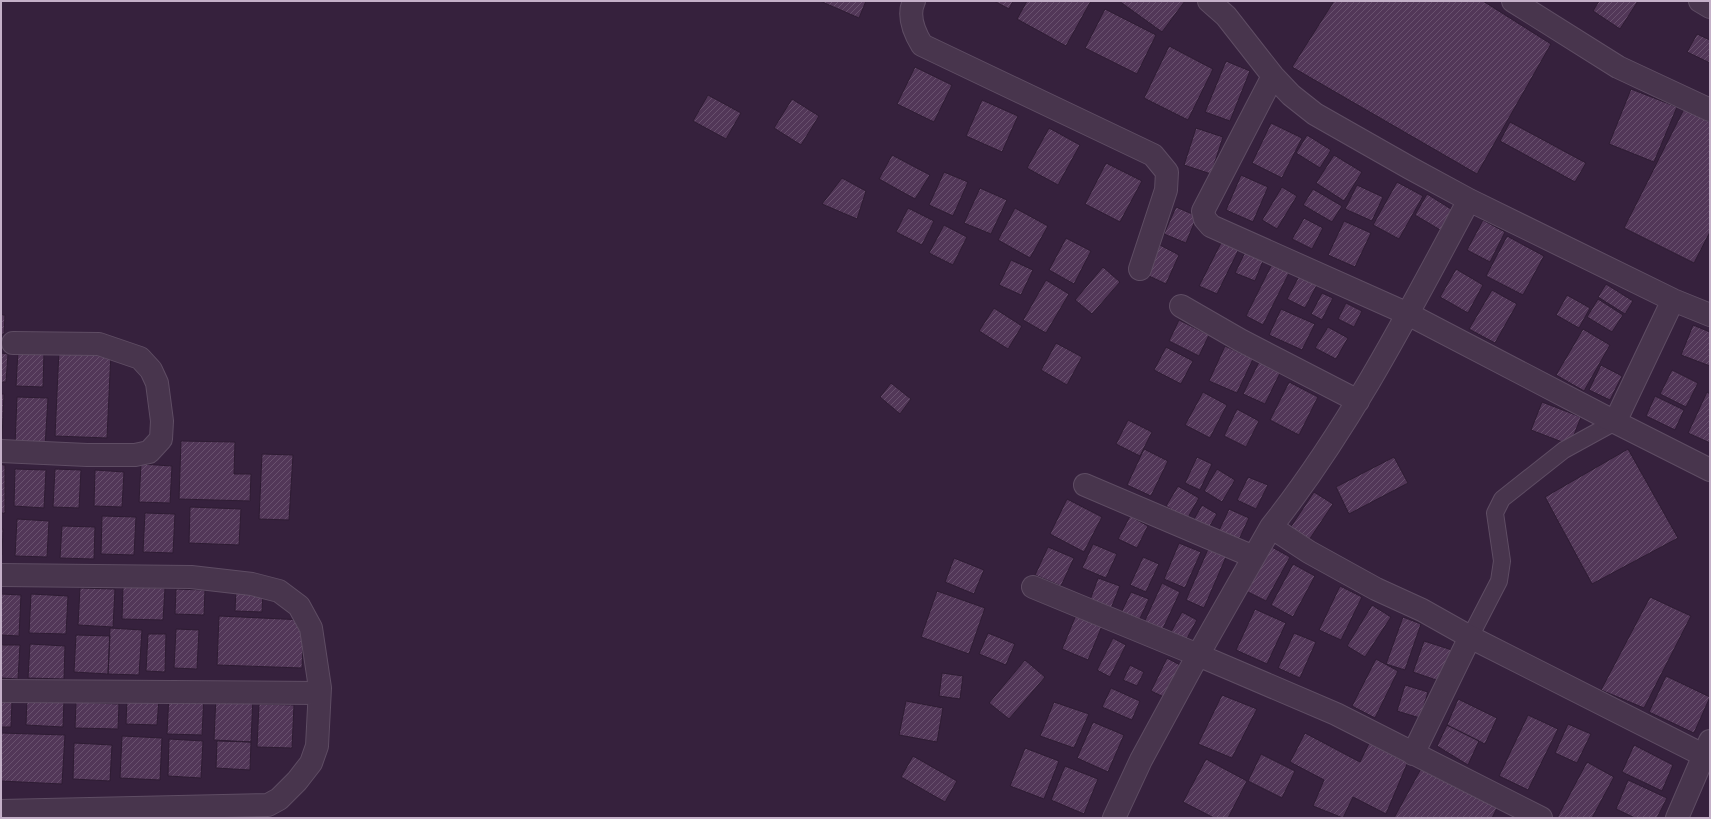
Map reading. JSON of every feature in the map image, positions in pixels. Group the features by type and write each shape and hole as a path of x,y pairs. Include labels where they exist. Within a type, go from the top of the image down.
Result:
{"street":[{"path":"914,1 912,5 912,21 915,34 922,45 1152,155 1167,172 1166,190 1140,269"},
{"path":"1209,1 1226,16 1273,76 1291,95 1315,114 1469,200 1673,300 1710,315"},
{"path":"1513,1 1618,67 1710,110"},
{"path":"1700,1 1710,7"},
{"path":"1273,76 1208,198 1203,211 1205,220 1211,226 1408,314 1710,470"},
{"path":"1114,818 1141,760 1198,655 1254,557 1271,528 1286,509 1358,402 1408,314 1469,200"},
{"path":"1615,422 1673,300"},
{"path":"1181,306 1240,340 1358,402"},
{"path":"1,451 87,455 134,455 149,452 161,440 162,421 157,383 151,370 140,358 99,344 13,343"},
{"path":"1085,485 1254,557"},
{"path":"1271,528 1309,552 1376,588 1422,610 1470,637 1707,748 1677,818"},
{"path":"1,575 191,577 252,584 279,591 300,606 311,628 320,688 318,693 317,746 311,763 297,781 279,799 268,805 1,811"},
{"path":"1033,586 1336,714 1541,818"},
{"path":"1413,754 1470,637"},
{"path":"1,691 318,693"}],"lane":[{"path":"1470,637 1499,581 1502,561 1495,514 1502,499 1564,450 1615,422"}],"building":[{"path":"820,1 866,1 859,18"},
{"path":"994,1 1013,1 1009,9"},
{"path":"1027,1 1091,1 1066,46 1017,19"},
{"path":"1119,1 1185,1 1162,32"},
{"path":"1334,1 1483,1 1551,44 1477,174 1292,67"},
{"path":"1599,1 1638,1 1620,29 1593,11"},
{"path":"1105,9 1156,35 1137,74 1085,48"},
{"path":"1697,34 1710,40 1710,63 1687,52"},
{"path":"1169,46 1213,69 1188,120 1144,98"},
{"path":"1226,61 1250,71 1230,121 1205,112"},
{"path":"915,67 952,85 934,122 897,104"},
{"path":"1631,89 1677,107 1654,162 1609,144"},
{"path":"708,95 741,113 726,139 693,121"},
{"path":"792,99 819,116 801,145 774,128"},
{"path":"982,100 1018,116 1002,152 966,136"},
{"path":"1684,109 1710,122 1710,232 1694,263 1624,228"},
{"path":"1510,122 1586,163 1575,182 1500,141"},
{"path":"1271,123 1302,138 1282,178 1252,163"},
{"path":"1049,128 1080,145 1058,185 1027,168"},
{"path":"1196,128 1223,137 1211,174 1184,165"},
{"path":"1307,135 1331,150 1320,168 1296,153"},
{"path":"892,155 930,175 915,199 879,179"},
{"path":"1334,155 1362,172 1344,201 1316,183"},
{"path":"1106,163 1142,181 1120,222 1085,204"},
{"path":"944,172 968,182 953,216 929,205"},
{"path":"1241,175 1268,187 1253,222 1226,210"},
{"path":"842,178 866,191 857,219 822,204"},
{"path":"1397,182 1423,196 1399,239 1373,225"},
{"path":"1357,185 1383,197 1372,221 1345,209"},
{"path":"1282,187 1297,196 1277,229 1262,220"},
{"path":"980,188 1007,200 991,234 964,223"},
{"path":"1313,189 1342,206 1332,222 1303,205"},
{"path":"1427,194 1459,214 1447,234 1415,215"},
{"path":"1176,207 1197,216 1186,243 1164,234"},
{"path":"908,208 934,221 922,245 896,232"},
{"path":"1015,208 1048,226 1030,258 998,240"},
{"path":"1304,218 1323,228 1312,249 1292,239"},
{"path":"1483,220 1505,232 1490,262 1467,250"},
{"path":"1344,221 1371,233 1355,267 1328,255"},
{"path":"944,225 967,237 953,265 929,253"},
{"path":"1507,236 1544,256 1523,295 1486,276"},
{"path":"1066,238 1091,251 1074,284 1049,270"},
{"path":"1222,241 1239,249 1217,294 1199,286"},
{"path":"1160,245 1179,255 1166,284 1147,275"},
{"path":"1247,248 1265,256 1255,281 1235,273"},
{"path":"1011,260 1033,270 1021,295 999,285"},
{"path":"1273,262 1290,271 1263,325 1246,316"},
{"path":"1103,267 1120,282 1092,314 1075,300"},
{"path":"1456,269 1483,285 1468,313 1440,297"},
{"path":"1299,276 1317,285 1305,308 1287,299"},
{"path":"1046,280 1069,294 1046,333 1023,320"},
{"path":"1606,284 1633,301 1625,314 1598,297"},
{"path":"1492,290 1517,304 1495,343 1469,329"},
{"path":"1322,293 1333,298 1322,320 1311,314"},
{"path":"1567,295 1590,308 1579,328 1556,315"},
{"path":"1598,299 1623,315 1612,332 1587,317"},
{"path":"1346,303 1362,311 1354,327 1338,319"},
{"path":"994,308 1022,326 1008,349 979,331"},
{"path":"1281,309 1315,324 1302,350 1269,335"},
{"path":"1,315 5,315 4,334 1,334"},
{"path":"1179,320 1209,335 1199,356 1169,341"},
{"path":"1693,325 1710,332 1710,366 1681,355"},
{"path":"1328,327 1348,338 1336,359 1315,348"},
{"path":"1583,329 1610,345 1584,391 1556,375"},
{"path":"1056,343 1082,357 1067,385 1041,370"},
{"path":"1225,346 1253,359 1237,393 1209,381"},
{"path":"1166,347 1193,361 1181,384 1154,370"},
{"path":"59,350 111,352 107,438 55,436"},
{"path":"18,351 44,352 43,387 16,386"},
{"path":"1,353 8,354 6,382 1,382"},
{"path":"1262,356 1283,367 1265,404 1243,394"},
{"path":"1601,365 1622,376 1610,400 1589,390"},
{"path":"1672,370 1698,383 1686,407 1660,394"},
{"path":"1289,382 1318,397 1299,435 1270,420"},
{"path":"891,383 911,399 900,414 880,397"},
{"path":"1203,392 1227,405 1210,438 1185,425"},
{"path":"1707,392 1710,394 1710,443 1688,433"},
{"path":"1,394 4,394 2,438 1,438"},
{"path":"1655,396 1684,410 1675,430 1646,416"},
{"path":"17,397 48,398 45,447 15,445"},
{"path":"1542,402 1581,417 1570,445 1531,430"},
{"path":"1237,409 1259,421 1246,447 1224,436"},
{"path":"1128,420 1152,432 1140,456 1116,444"},
{"path":"181,441 235,442 234,474 251,474 250,501 179,499"},
{"path":"1144,449 1168,461 1151,496 1127,485"},
{"path":"1628,449 1678,538 1592,584 1545,497"},
{"path":"262,454 293,455 289,520 259,519"},
{"path":"1197,457 1212,464 1200,490 1185,483"},
{"path":"1394,457 1408,483 1349,514 1336,487"},
{"path":"141,464 172,466 170,503 139,502"},
{"path":"1,465 5,465 5,513 1,513"},
{"path":"15,469 46,470 44,508 14,506"},
{"path":"55,469 81,470 79,508 53,507"},
{"path":"1217,469 1235,480 1222,502 1204,491"},
{"path":"95,470 124,472 122,507 94,506"},
{"path":"1248,477 1268,485 1256,509 1237,500"},
{"path":"1178,486 1199,498 1187,519 1166,506"},
{"path":"1314,492 1333,504 1309,540 1290,528"},
{"path":"1067,499 1102,517 1084,552 1050,534"},
{"path":"1202,505 1217,514 1208,529 1193,521"},
{"path":"190,507 241,509 239,545 189,543"},
{"path":"1229,509 1249,518 1236,546 1216,537"},
{"path":"145,513 175,514 173,553 143,552"},
{"path":"102,516 136,517 134,555 101,554"},
{"path":"1130,516 1148,526 1137,548 1118,539"},
{"path":"17,519 49,521 47,557 15,556"},
{"path":"62,526 95,527 94,559 60,558"},
{"path":"1,529 3,529 2,555 1,555"},
{"path":"1179,543 1201,552 1185,588 1164,579"},
{"path":"1093,544 1117,554 1106,578 1082,568"},
{"path":"1270,546 1290,557 1266,601 1246,591"},
{"path":"1048,547 1074,558 1061,586 1035,575"},
{"path":"1208,549 1226,557 1204,608 1186,600"},
{"path":"1143,557 1159,564 1146,592 1130,585"},
{"path":"954,558 984,570 974,594 945,582"},
{"path":"1293,564 1315,576 1293,617 1271,605"},
{"path":"1098,578 1120,586 1110,611 1089,603"},
{"path":"1162,583 1180,592 1160,635 1142,627"},
{"path":"1340,586 1362,597 1341,640 1319,630"},
{"path":"123,587 165,588 163,620 122,619"},
{"path":"80,588 115,589 113,627 78,625"},
{"path":"176,589 205,590 204,615 175,614"},
{"path":"236,589 263,590 262,612 235,611"},
{"path":"937,591 985,608 969,654 921,637"},
{"path":"1131,592 1149,599 1136,627 1118,619"},
{"path":"1,594 21,595 19,636 1,635"},
{"path":"31,594 68,596 66,634 29,633"},
{"path":"1650,597 1691,616 1644,708 1601,690"},
{"path":"1372,605 1391,617 1365,657 1347,646"},
{"path":"1255,609 1286,623 1267,664 1236,650"},
{"path":"1182,612 1197,620 1186,640 1171,632"},
{"path":"1076,615 1102,626 1088,660 1062,649"},
{"path":"219,616 304,620 302,668 217,665"},
{"path":"1403,617 1421,624 1405,670 1386,664"},
{"path":"110,628 142,630 139,675 108,674"},
{"path":"176,629 199,630 197,669 174,668"},
{"path":"988,633 1015,644 1006,665 979,654"},
{"path":"1294,633 1316,642 1300,678 1278,668"},
{"path":"148,634 166,634 165,672 146,671"},
{"path":"76,635 110,636 108,674 74,672"},
{"path":"1113,638 1126,645 1110,677 1097,670"},
{"path":"1424,641 1452,650 1442,682 1413,672"},
{"path":"30,644 65,646 64,679 28,678"},
{"path":"1,645 20,645 18,679 1,678"},
{"path":"1167,658 1180,665 1164,697 1151,691"},
{"path":"1376,659 1398,671 1375,718 1352,706"},
{"path":"1025,660 1045,677 1009,719 989,703"},
{"path":"1130,665 1144,672 1137,686 1123,680"},
{"path":"942,673 963,676 960,699 939,696"},
{"path":"1666,676 1710,697 1694,733 1649,712"},
{"path":"1405,685 1428,692 1420,718 1397,711"},
{"path":"1111,688 1140,701 1132,720 1102,707"},
{"path":"169,694 204,695 202,735 167,734"},
{"path":"216,695 253,696 251,742 214,740"},
{"path":"1222,695 1257,709 1232,758 1198,744"},
{"path":"27,697 64,699 63,727 26,725"},
{"path":"127,698 159,699 157,725 126,724"},
{"path":"1458,699 1497,718 1485,744 1447,725"},
{"path":"1,700 12,701 11,727 1,727"},
{"path":"906,701 943,708 937,742 899,735"},
{"path":"76,702 119,704 118,729 75,728"},
{"path":"1054,702 1089,714 1074,748 1040,736"},
{"path":"259,704 294,705 292,748 257,747"},
{"path":"1528,715 1558,729 1528,790 1499,776"},
{"path":"1093,722 1124,735 1108,772 1077,758"},
{"path":"1568,724 1591,734 1577,763 1555,753"},
{"path":"1447,725 1479,741 1468,765 1437,746"},
{"path":"1,733 65,735 62,784 1,781"},
{"path":"1305,733 1360,762 1372,737 1410,757 1386,814 1353,797 1343,818 1313,806 1324,780 1290,762"},
{"path":"122,736 162,738 160,780 120,778"},
{"path":"169,739 203,741 201,778 168,776"},
{"path":"217,741 251,742 250,770 216,768"},
{"path":"74,743 112,745 110,781 73,779"},
{"path":"1634,745 1673,765 1662,791 1622,772"},
{"path":"1025,748 1059,761 1044,799 1010,786"},
{"path":"1261,754 1295,771 1282,798 1248,781"},
{"path":"913,756 957,781 945,802 901,777"},
{"path":"1206,759 1247,781 1228,818 1214,818 1183,802"},
{"path":"1587,762 1614,777 1592,818 1557,818"},
{"path":"1423,765 1497,808 1492,818 1394,818"},
{"path":"1065,766 1098,779 1084,814 1051,800"},
{"path":"1628,780 1667,798 1657,818 1635,818 1616,809"}]}
